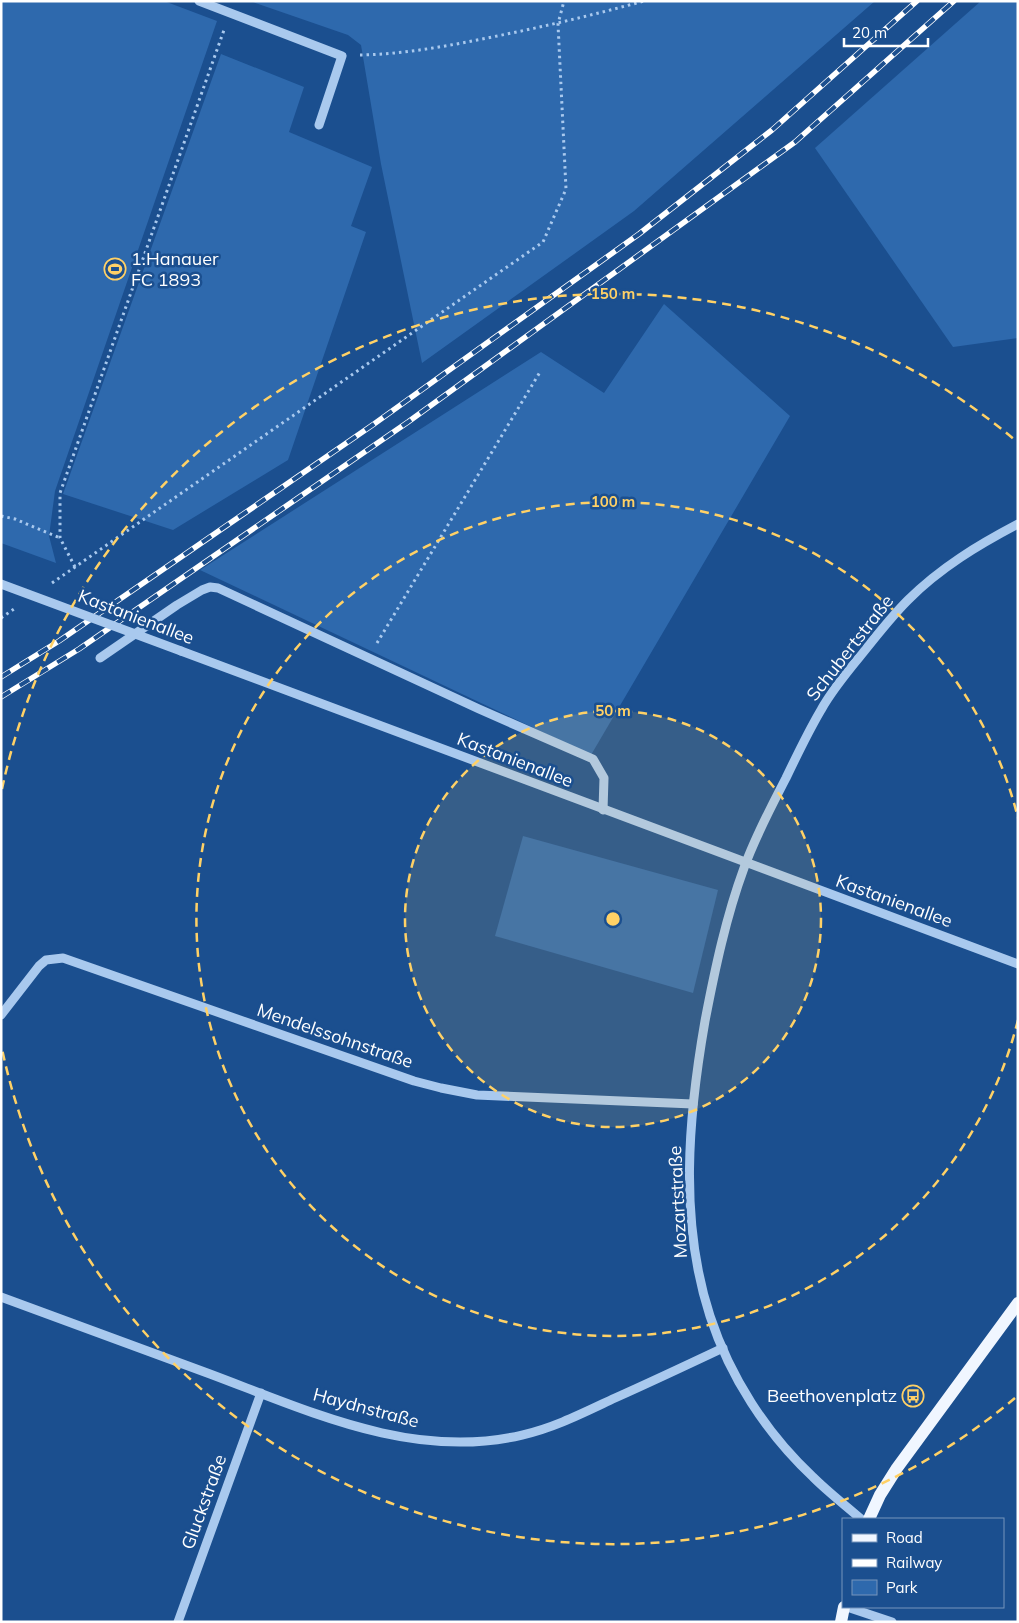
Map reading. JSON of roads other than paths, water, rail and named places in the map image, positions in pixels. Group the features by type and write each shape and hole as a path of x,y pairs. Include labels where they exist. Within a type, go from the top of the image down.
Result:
{"main road":[{"path":"869,1518 897,1468 1018,1303"},
{"path":"841,1622 846,1608"}],"street":[{"path":"199,1 342,56 319,125"},
{"name":"Schubertstraße","path":"745,864 770,809 822,708 850,669 908,600 942,570 983,542 1018,524"},
{"name":"Kastanienallee","path":"1,584 745,864 1018,964"},
{"path":"100,658 202,590 210,587 218,588 593,759 604,778 603,810"},
{"name":"Mozartstraße","path":"745,864 737,886 716,965 700,1050 690,1146 691,1218 694,1250 710,1316 723,1348 745,1392 778,1439 814,1478 860,1518"},
{"name":"Mendelssohnstraße","path":"1,1015 39,966 46,960 63,958 405,1078 441,1088 477,1095 693,1104"},
{"name":"Haydnstraße","path":"1,1297 337,1420 402,1437 434,1442 493,1440 522,1435 553,1425 723,1348"},
{"name":"Gluckstraße","path":"178,1622 261,1393"},
{"path":"849,1608 892,1622"}],"railway":[{"path":"1,677 59,641 374,424 639,234 772,130 917,1"},
{"path":"1,697 79,649 408,422 795,142 954,1"}],"place":[{"name":"1.Hanauer FC 1893","path":"115,269"},
{"name":"Beethovenplatz","path":"913,1396"}]}
